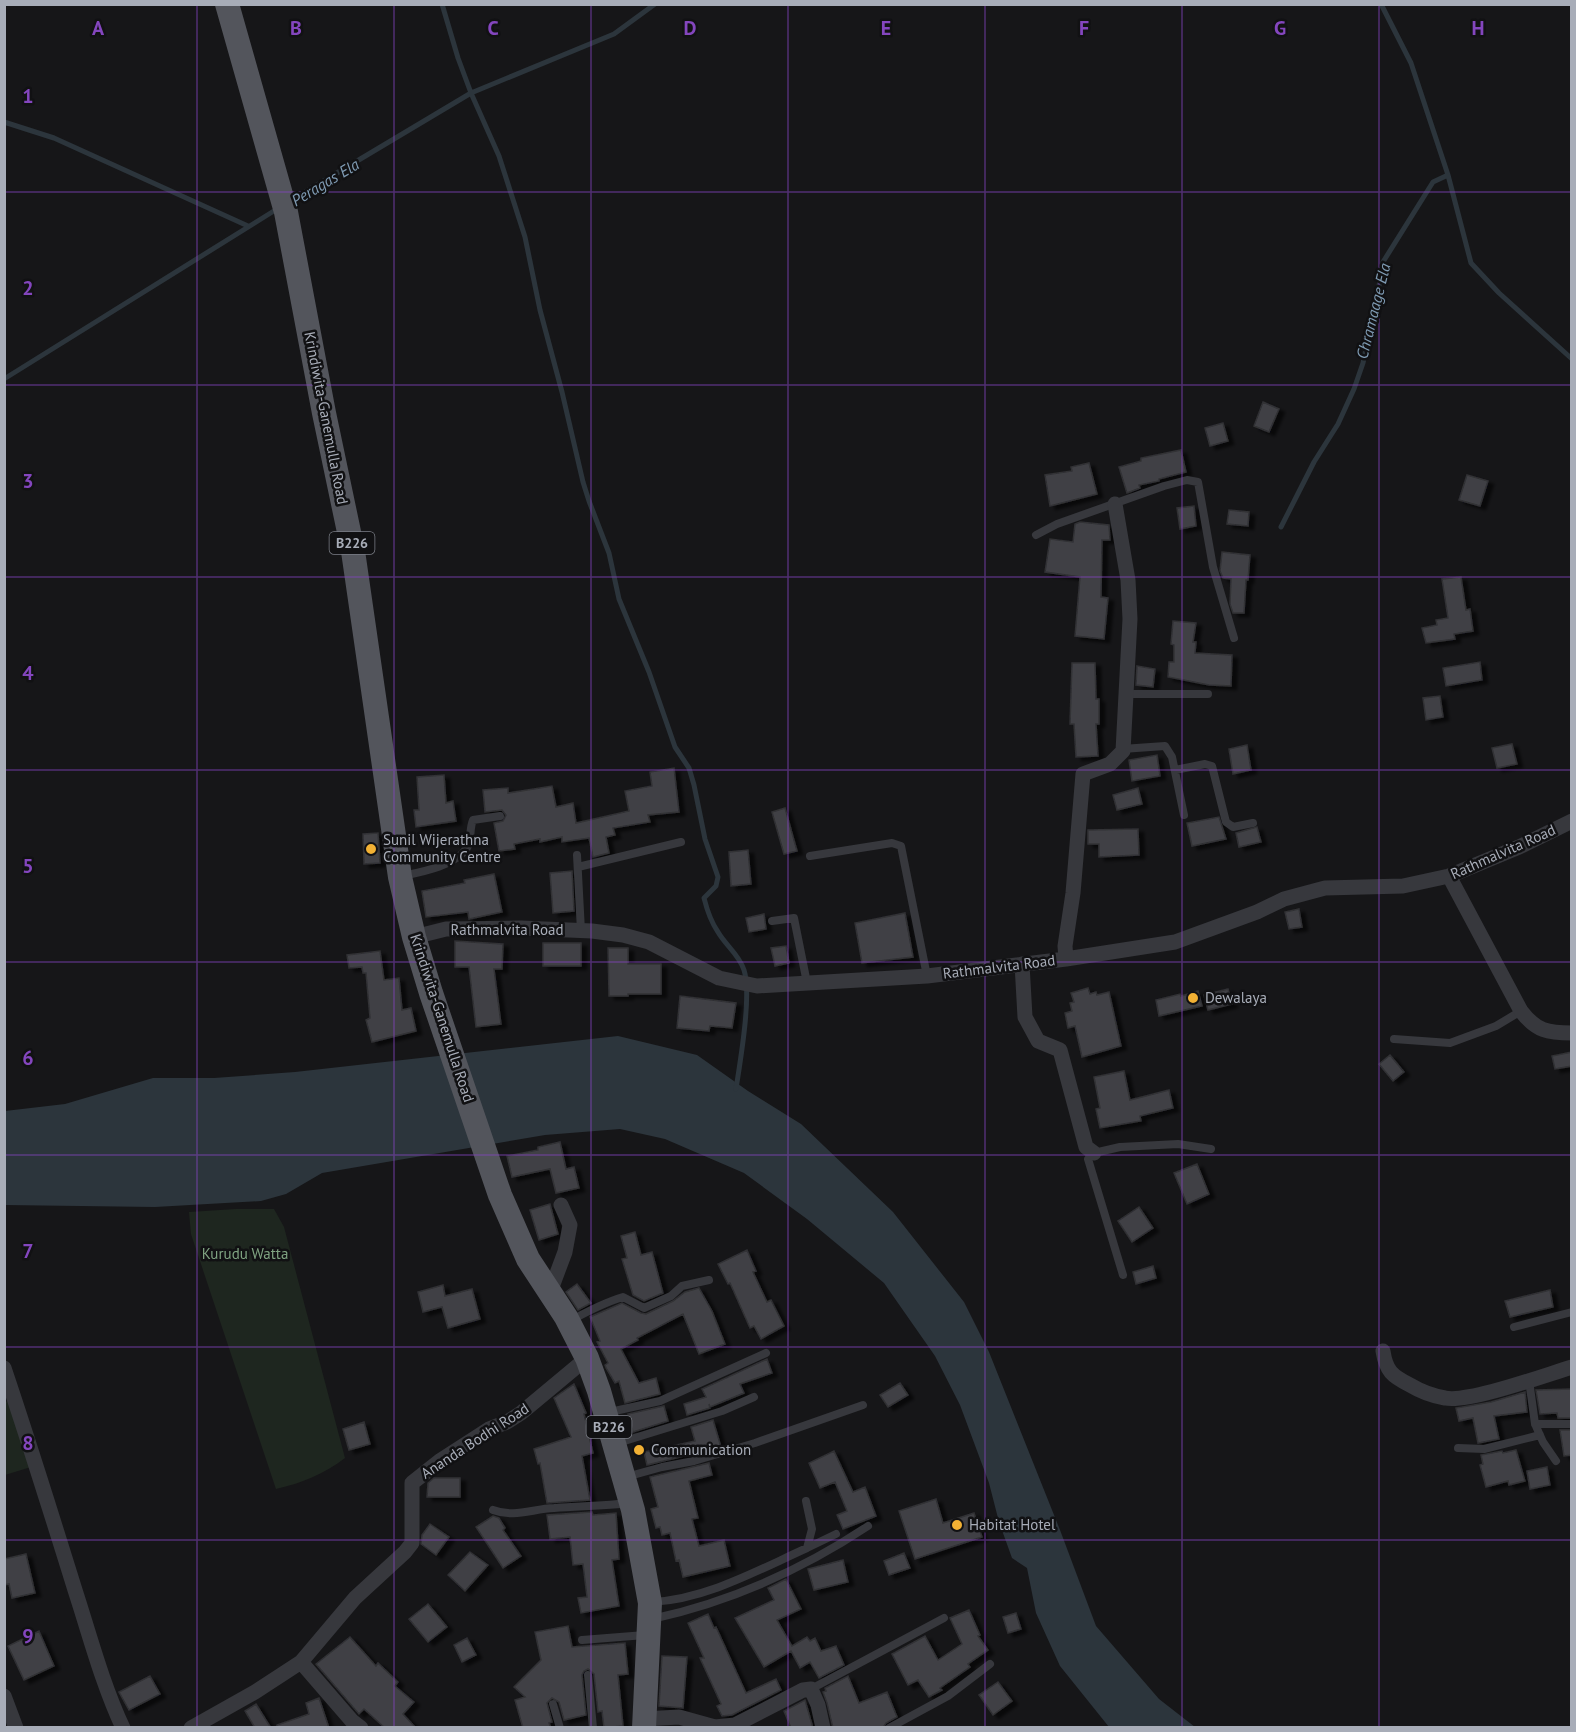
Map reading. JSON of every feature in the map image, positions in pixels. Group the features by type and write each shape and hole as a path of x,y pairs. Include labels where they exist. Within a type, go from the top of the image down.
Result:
{"main road":[{"name":"Krindiwita-Ganemulla Road","path":"227,4 286,213 353,551 400,877 414,937 500,1195 523,1248 569,1322 587,1358 625,1478 650,1619 644,1723"}],"street":[{"path":"1066,958 1065,946 1073,893 1083,774 1110,764 1123,751 1130,619 1128,580 1115,504"},
{"name":"Rathmalvita Road","path":"414,937 446,929 521,928 623,934 649,942 719,978 750,985 927,976 1176,942 1257,912 1284,899 1325,888 1403,886 1449,876 1519,847 1572,821"},
{"path":"1449,876 1521,1011 1530,1023 1550,1033 1572,1033"},
{"path":"1022,964 1025,1017 1038,1041 1060,1050 1086,1147 1094,1153"},
{"path":"550,1292 566,1252 570,1225 561,1205"},
{"path":"1383,1351 1385,1366 1395,1377 1420,1391 1446,1399 1463,1397 1572,1367"},
{"name":"Ananda Bodhi Road","path":"193,1727 302,1662 355,1598 412,1543 412,1483 441,1460 489,1429 521,1413 587,1358"},
{"path":"4,1368 91,1644 110,1701 123,1728"},
{"path":"302,1662 352,1721 361,1728"},
{"path":"644,1723 679,1717 715,1727 735,1725 803,1690 811,1689 818,1705 823,1728"},
{"path":"4,1696 16,1728"}],"lane":[{"path":"1036,535 1057,524 1187,480 1198,482 1213,567 1234,638"},
{"path":"1126,694 1208,694"},
{"path":"1122,749 1165,746 1173,757 1184,815"},
{"path":"1175,770 1205,764 1212,766 1226,822 1233,827 1253,823"},
{"path":"400,877 439,866 461,855 468,846 473,820 500,816"},
{"path":"578,867 681,842"},
{"path":"810,856 892,843 902,846 927,976"},
{"path":"577,855 581,931"},
{"path":"772,921 794,918 807,983"},
{"path":"1394,1039 1450,1043 1496,1026 1521,1011"},
{"path":"1123,1275 1088,1159 1094,1153 1120,1147 1178,1144 1211,1149"},
{"path":"569,1322 611,1300 623,1297 644,1308 671,1296 682,1286 709,1280"},
{"path":"1514,1327 1572,1312"},
{"path":"605,1413 660,1401 766,1353"},
{"path":"1529,1380 1535,1424 1556,1461"},
{"path":"614,1444 722,1411 754,1396"},
{"path":"625,1478 755,1443 863,1405"},
{"path":"1535,1424 1572,1424"},
{"path":"1458,1448 1484,1449 1540,1435"},
{"path":"806,1501 812,1528 807,1548"},
{"path":"493,1510 514,1514 549,1508 631,1503"},
{"path":"582,1640 650,1619 702,1607 772,1580 868,1526"},
{"path":"650,1619 674,1601 746,1576 836,1534"},
{"path":"811,1689 944,1618"},
{"path":"889,1728 948,1696 990,1664"},
{"path":"588,1675 593,1728"},
{"path":"553,1704 560,1728"}],"green space":[{"name":"Kurudu Watta","path":"274,1209 284,1227 345,1458 312,1477 276,1489 191,1234 189,1212"},
{"path":"10,1400 31,1467 5,1475 5,1402"}],"shaded area":[{"path":"618,1036 697,1055 748,1091 801,1124 893,1212 964,1302 989,1352 1096,1626 1159,1699 1195,1727 1109,1727 1060,1666 1036,1613 1027,1568 1012,1558 999,1522 989,1483 960,1405 935,1356 884,1283 807,1219 744,1173 665,1139 620,1129 545,1135 322,1173 286,1194 261,1201 155,1207 5,1205 5,1111 65,1104 153,1078 214,1078 295,1072"}],"building":[{"path":"1263,402 1279,409 1269,432 1254,426"},
{"path":"1223,423 1228,441 1210,446 1205,428"},
{"path":"1181,450 1186,472 1139,485 1140,488 1127,493 1119,467 1141,461 1141,458"},
{"path":"1089,463 1097,494 1050,506 1045,475 1072,471 1071,467"},
{"path":"1467,475 1488,481 1480,506 1459,500"},
{"path":"1194,506 1196,526 1180,529 1177,508"},
{"path":"1229,510 1249,512 1248,526 1227,524"},
{"path":"1080,522 1109,525 1110,540 1102,540 1101,597 1108,598 1104,639 1075,636 1080,577 1045,572 1050,539 1073,542 1075,524"},
{"path":"1222,552 1250,555 1244,613 1233,613 1230,604 1231,579 1223,578 1220,571"},
{"path":"1461,577 1466,610 1470,609 1473,631 1454,634 1455,639 1426,643 1422,628 1437,625 1436,620 1448,618 1442,579"},
{"path":"1173,621 1196,623 1193,642 1196,642 1195,653 1232,655 1231,686 1209,685 1168,677 1169,662 1174,662 1174,645 1171,644"},
{"path":"1480,662 1482,680 1446,686 1443,668"},
{"path":"1072,663 1095,663 1096,699 1099,699 1099,724 1096,724 1098,756 1076,757 1074,724 1070,724"},
{"path":"1137,666 1155,669 1153,687 1136,685"},
{"path":"1440,696 1443,717 1426,720 1423,698"},
{"path":"1512,744 1517,764 1497,768 1492,748"},
{"path":"1247,745 1251,770 1233,774 1229,749"},
{"path":"1157,755 1160,776 1132,781 1129,760"},
{"path":"674,768 679,812 648,815 650,822 613,828 615,835 606,837 609,853 593,857 589,838 562,842 562,837 540,842 540,839 514,844 515,849 499,851 494,823 503,821 506,815 502,810 485,812 483,790 508,788 508,793 552,786 556,807 573,803 576,823 629,811 625,791 652,786 650,772"},
{"path":"444,775 446,803 453,801 456,821 416,827 414,810 419,810 417,777"},
{"path":"1138,788 1142,804 1117,810 1113,795"},
{"path":"785,808 797,851 784,854 772,812"},
{"path":"1219,817 1226,839 1192,846 1187,823"},
{"path":"1257,827 1261,842 1239,847 1236,833"},
{"path":"1138,829 1139,855 1099,857 1099,844 1088,844 1088,830"},
{"name":"Sunil Wijerathna Community Centre","path":"378,833 380,863 364,864 363,834"},
{"path":"748,850 751,884 731,886 729,852"},
{"path":"572,871 574,911 553,913 550,873"},
{"path":"494,874 502,912 469,919 468,912 426,917 422,891 465,883 464,880"},
{"path":"1299,909 1302,927 1289,929 1285,912"},
{"path":"905,913 913,957 862,963 855,923"},
{"path":"764,914 766,929 749,932 746,918"},
{"path":"455,941 503,944 502,969 494,969 501,1024 476,1027 469,967 455,967"},
{"path":"543,943 581,943 581,966 543,966"},
{"path":"786,946 789,963 775,966 771,948"},
{"path":"608,948 628,948 628,964 661,964 661,994 609,996"},
{"path":"380,951 384,980 399,978 402,1010 411,1008 416,1031 372,1042 366,1020 370,1018 366,973 363,973 362,967 349,968 347,955"},
{"path":"1088,988 1090,994 1109,992 1121,1046 1082,1057 1075,1026 1068,1028 1065,1013 1072,1011 1070,1003 1074,1002 1071,993"},
{"path":"1228,989 1232,1004 1208,1010 1204,995"},
{"path":"1198,991 1202,1006 1159,1016 1156,1000"},
{"path":"680,996 736,1003 732,1028 710,1026 709,1031 677,1028"},
{"path":"1572,1052 1572,1066 1555,1069 1552,1056"},
{"path":"1390,1055 1404,1072 1393,1081 1379,1064"},
{"path":"1124,1071 1130,1100 1169,1090 1173,1108 1140,1116 1141,1121 1100,1128 1096,1109 1100,1108 1094,1077"},
{"path":"560,1142 566,1169 574,1167 579,1188 556,1193 550,1169 512,1177 507,1156 538,1150 538,1147"},
{"path":"1197,1164 1209,1194 1187,1204 1174,1173"},
{"path":"550,1204 558,1234 539,1240 530,1210"},
{"path":"1139,1207 1153,1228 1132,1242 1118,1221"},
{"path":"635,1232 641,1255 652,1252 663,1293 644,1301 633,1295 622,1259 627,1258 621,1236"},
{"path":"747,1250 756,1271 753,1272 767,1302 771,1300 784,1326 761,1339 754,1326 750,1328 730,1283 728,1284 718,1264"},
{"path":"1153,1266 1156,1278 1136,1284 1133,1272"},
{"path":"577,1284 591,1303 578,1310 566,1292"},
{"path":"443,1285 445,1296 472,1289 480,1319 448,1328 442,1307 423,1312 418,1292"},
{"path":"699,1288 712,1311 725,1344 699,1354 683,1314 637,1338 638,1340 621,1349 639,1383 656,1378 660,1394 625,1403 619,1381 615,1383 606,1368 605,1365 608,1363 597,1342 600,1341 590,1317 622,1303 646,1314 673,1301 685,1292"},
{"path":"1550,1290 1553,1307 1510,1317 1505,1301"},
{"path":"767,1359 772,1373 740,1384 744,1393 710,1407 709,1404 710,1408 687,1415 684,1404 706,1397 702,1389"},
{"path":"900,1383 908,1395 888,1407 880,1395"},
{"path":"574,1384 586,1413 584,1414 593,1453 582,1456 590,1500 547,1503 540,1463 538,1464 534,1449 571,1437 554,1398"},
{"path":"1571,1389 1572,1418 1558,1418 1557,1413 1540,1414 1536,1390"},
{"path":"1525,1392 1527,1412 1494,1416 1499,1439 1478,1443 1473,1418 1459,1421 1456,1408 1491,1402"},
{"path":"664,1406 668,1421 633,1432 628,1414"},
{"path":"713,1420 721,1447 647,1465 644,1452 695,1441 691,1427"},
{"path":"364,1422 370,1444 349,1450 343,1429"},
{"path":"1560,1430 1572,1430 1572,1455 1564,1456"},
{"path":"1516,1450 1525,1481 1509,1485 1508,1481 1486,1487 1480,1465 1483,1464 1481,1455"},
{"path":"834,1451 853,1492 865,1487 876,1516 843,1529 837,1515 847,1511 835,1482 820,1488 809,1463"},
{"path":"709,1463 712,1475 689,1481 698,1518 692,1519 699,1546 724,1540 730,1566 683,1577 679,1560 676,1561 670,1533 662,1535 660,1527 656,1528 651,1509 658,1507 650,1477"},
{"path":"1547,1467 1550,1485 1530,1489 1527,1471"},
{"path":"434,1478 460,1478 460,1497 427,1497 428,1483"},
{"name":"Habitat Hotel","path":"936,1499 943,1523 974,1513 982,1537 915,1559 899,1511"},
{"path":"592,1512 593,1515 616,1513 619,1559 612,1560 619,1606 581,1613 578,1598 587,1597 583,1564 573,1565 570,1537 550,1539 547,1515"},
{"path":"493,1516 499,1518 505,1528 503,1530 521,1556 503,1568 476,1527"},
{"path":"430,1524 449,1537 436,1555 421,1544 422,1535"},
{"path":"470,1552 488,1565 465,1591 448,1575"},
{"path":"904,1553 910,1568 889,1575 884,1561"},
{"path":"26,1554 35,1593 12,1598 9,1584 4,1585 4,1559"},
{"path":"843,1560 848,1582 814,1590 808,1569"},
{"path":"786,1579 801,1609 777,1620 792,1646 807,1637 810,1641 815,1638 821,1651 836,1646 844,1665 819,1678 810,1662 800,1668 791,1651 764,1667 735,1618 774,1600 768,1588"},
{"path":"428,1604 447,1627 428,1642 409,1619"},
{"path":"969,1610 980,1635 978,1636 988,1650 968,1664 970,1667 940,1688 942,1690 929,1697 918,1680 908,1685 892,1654 925,1636 938,1660 962,1644 950,1618"},
{"path":"1016,1613 1021,1629 1008,1633 1003,1617"},
{"path":"708,1614 746,1693 776,1679 781,1690 732,1715 722,1716 717,1706 721,1704 700,1658 704,1658 688,1623"},
{"path":"568,1626 572,1647 625,1643 628,1674 618,1675 623,1726 604,1728 602,1711 598,1712 594,1674 588,1669 582,1675 586,1715 564,1720 559,1702 552,1698 547,1703 552,1722 549,1723 551,1728 523,1728 515,1700 525,1697 514,1687 541,1660 535,1632"},
{"path":"39,1631 54,1666 24,1680 8,1646"},
{"path":"350,1637 376,1666 378,1663 398,1682 395,1686 414,1702 403,1714 416,1728 385,1728 364,1709 359,1714 316,1664"},
{"path":"467,1638 476,1655 462,1662 454,1645"},
{"path":"662,1656 687,1657 683,1708 659,1706"},
{"path":"150,1676 160,1694 129,1710 119,1692"},
{"path":"848,1676 859,1703 887,1692 897,1717 886,1723 883,1728 833,1728 823,1692 826,1691 825,1688"},
{"path":"998,1682 1012,1701 993,1715 979,1695"},
{"path":"319,1698 329,1728 277,1728 277,1725 309,1714 306,1703"},
{"path":"805,1700 813,1728 791,1728 784,1711"},
{"path":"256,1704 271,1728 255,1728 245,1711"}],"waterway":[{"path":"442,4 458,58 499,156 525,237 540,310 583,482 609,553 619,599 649,672 675,747 689,768 694,785 705,839 718,877 716,886 704,898 705,902 709,916 721,937 742,964 746,981 744,1029 736,1089"},
{"name":"Peragas Ela","path":"290,201 471,93 614,34 655,4"},
{"name":"Chramaage Ela","path":"1281,527 1314,462 1338,424 1354,389 1363,363 1383,262 1433,182 1448,175 1411,63 1381,4"},
{"path":"4,122 54,138 248,226"},
{"path":"1448,175 1471,263 1499,293 1572,359"},
{"name":"Peragas Ela","path":"4,379 277,209"}],"place":[{"name":"Sunil Wijerathna Community Centre","path":"371,849"},
{"name":"Dewalaya","path":"1193,998"},
{"name":"Communication","path":"639,1450"},
{"name":"Habitat Hotel","path":"957,1525"}]}
